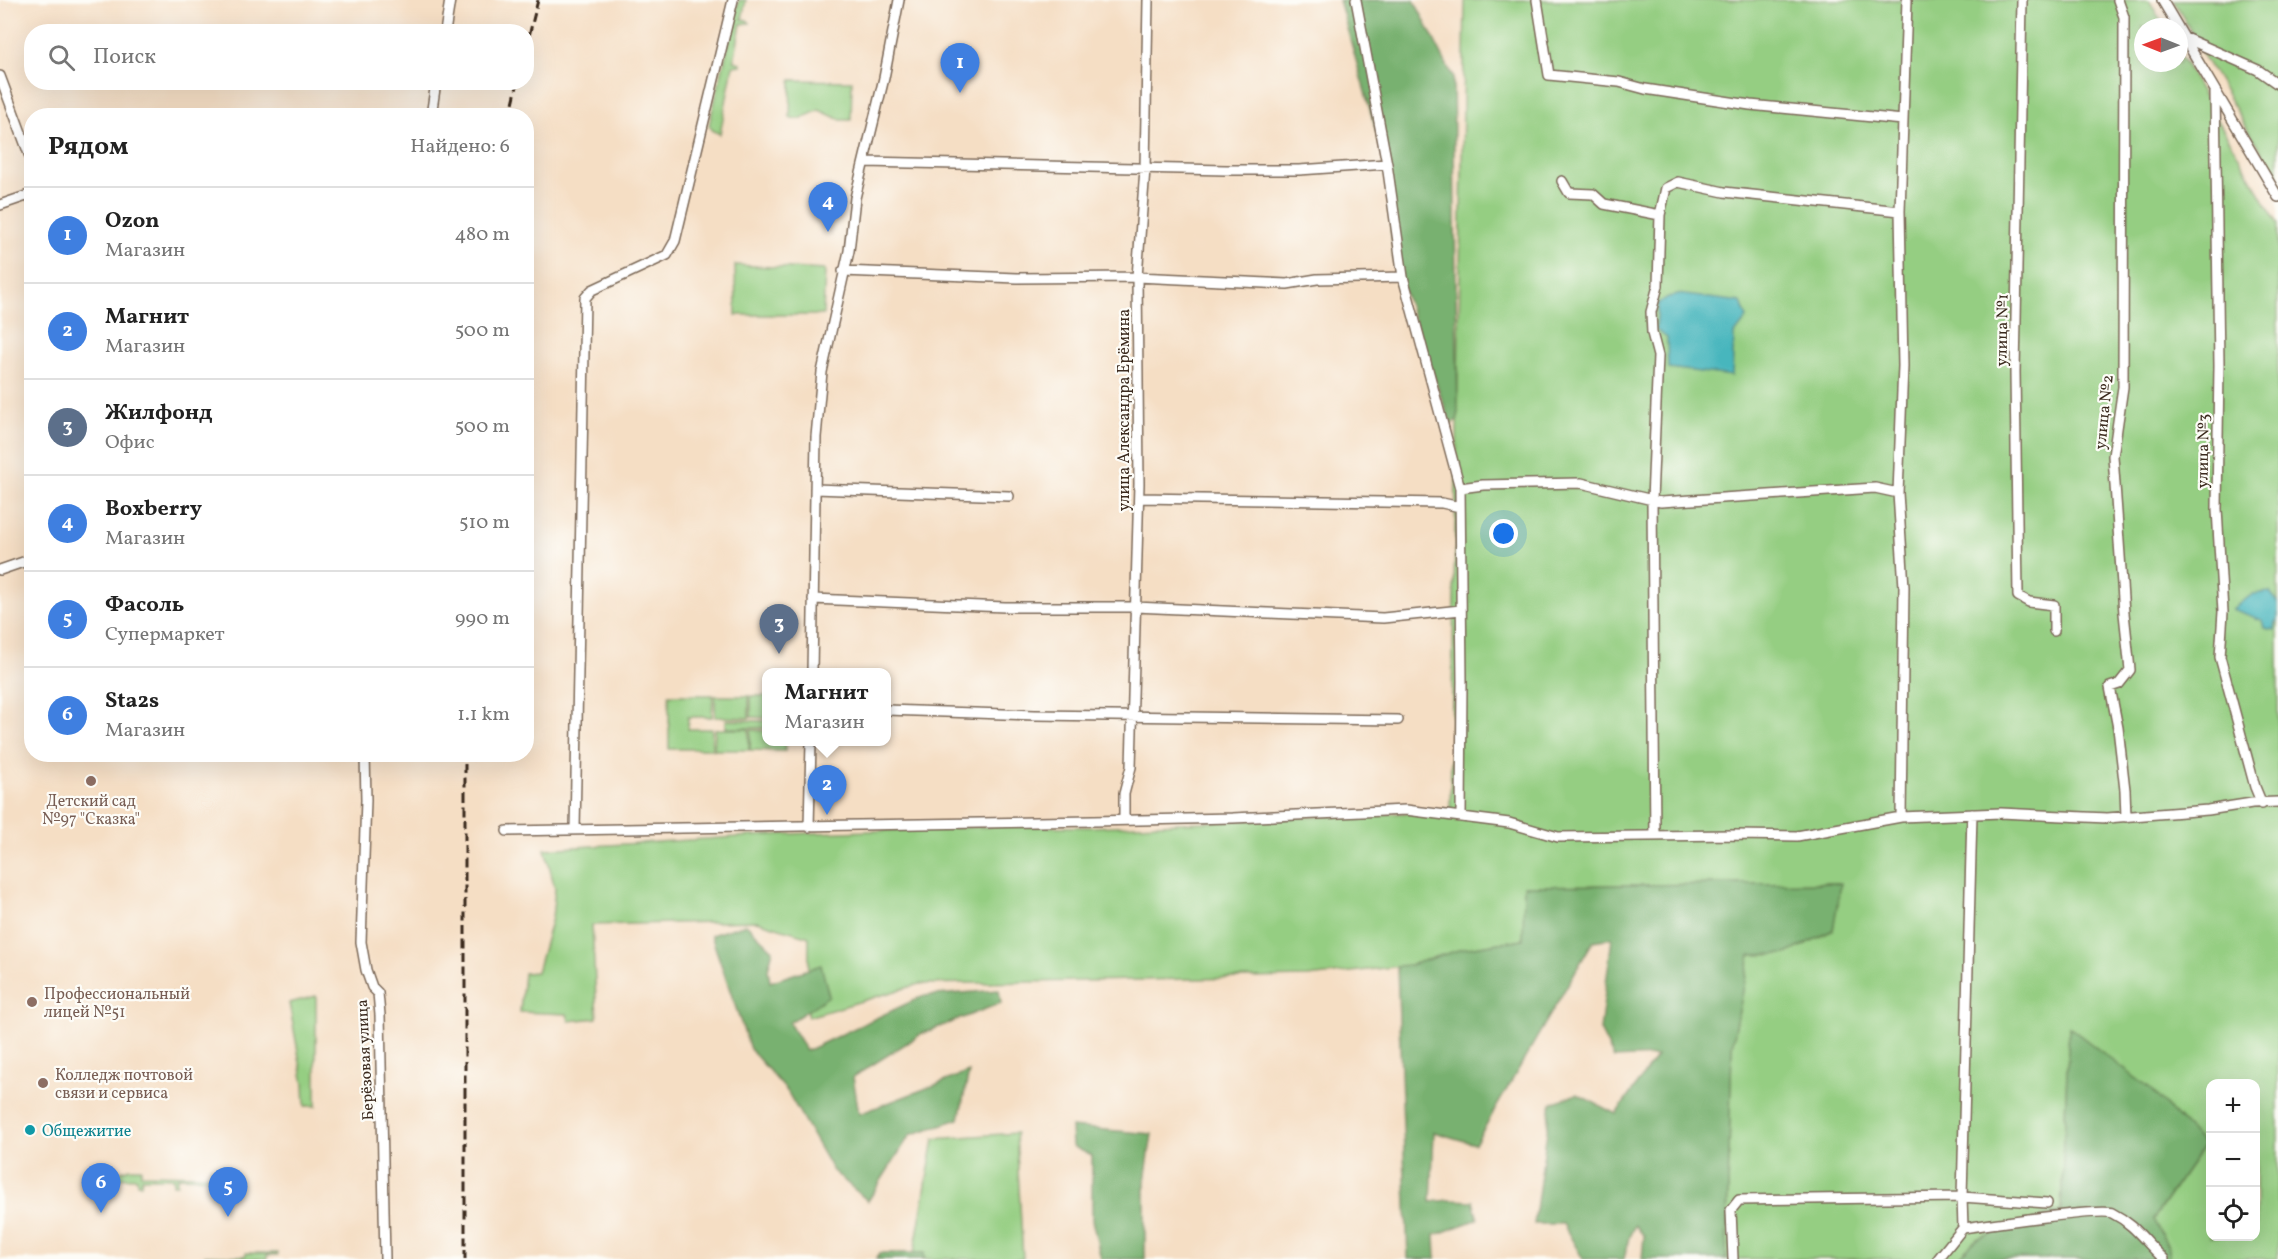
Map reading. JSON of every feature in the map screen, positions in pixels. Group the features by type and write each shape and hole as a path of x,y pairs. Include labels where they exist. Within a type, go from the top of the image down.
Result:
{"street":[{"path":"446,24 450,0"},
{"path":"575,830 585,298 592,290 667,255 675,241 733,0"},
{"path":"812,668 816,437 822,372 849,251 855,198 865,162 899,0"},
{"name":"улица Александра Ерёмина","path":"1124,820 1124,794 1131,767 1136,607 1139,498 1137,277 1145,168 1148,0"},
{"path":"1356,0 1387,164 1403,277 1460,488 1461,817"},
{"path":"1537,0 1549,75 1619,82 1645,89 1750,105 1903,120"},
{"path":"1901,817 1904,586 1898,493 1903,366 1900,211 1907,0"},
{"name":"улица №1","path":"2022,0 2015,372 2018,596 2029,603 2054,605 2054,631"},
{"name":"улица №2","path":"2118,0 2124,17 2123,387 2113,456 2130,670 2119,684 2110,687 2118,728 2126,817"},
{"path":"2162,0 2172,18"},
{"path":"2188,35 2258,70 2278,84"},
{"path":"2188,45 2278,197"},
{"path":"0,76 24,140"},
{"path":"432,108 435,90"},
{"name":"улица №3","path":"2215,92 2217,509 2223,612 2220,657 2255,787 2262,804"},
{"path":"865,162 1299,170 1387,164"},
{"path":"1562,181 1569,194 1593,194 1604,204 1660,215"},
{"path":"1655,836 1652,500 1658,356 1652,333 1651,312 1658,286 1660,215 1666,188 1678,183 1724,192 1900,211"},
{"path":"0,206 24,197"},
{"path":"843,271 1017,278 1137,277 1287,284 1317,279 1403,277"},
{"path":"1460,488 1483,485 1581,483 1661,502 1875,488 1898,493"},
{"path":"815,489 1009,496"},
{"path":"1139,498 1442,503 1460,507"},
{"path":"0,570 24,562"},
{"path":"813,599 1005,607 1136,607 1383,618 1461,610"},
{"path":"891,710 1035,716 1132,715 1398,720"},
{"path":"809,827 811,746"},
{"name":"Берёзовая улица","path":"365,762 361,942 368,976 372,987 378,993 380,1015 385,1259"},
{"path":"507,831 1233,818 1406,810 1509,823 1558,837 1797,836 1901,817 2001,813 2108,818 2278,802"},
{"path":"1938,1259 1963,1227 1972,814"},
{"path":"1733,1259 1731,1210 1739,1200 1962,1197 2047,1203"},
{"path":"1963,1227 2109,1212 2135,1227 2164,1259"}],"green space":[{"path":"739,0 746,0 742,19 750,23 741,24 734,61 741,65 733,66 720,134 713,131 709,125"},
{"path":"1339,0 1414,0 1453,77 1458,419 1451,425 1394,263 1385,163"},
{"path":"1465,0 2149,0 2159,18 2134,18 2134,72 2188,72 2188,69 2278,224 2278,1259 2169,1259 2169,1248 2153,1220 2204,1145 2150,1089 2069,1027 2061,1211 1977,1239 1956,1259 1726,1259 1732,1046 1750,955 1786,954 1833,930 1840,883 1525,886 1524,939 1462,949 1410,965 1308,977 919,984 808,1017 809,937 757,921 592,925 597,1018 569,1021 567,1014 520,1012 524,973 537,972 552,918 555,889 545,849 785,834 1009,826 1091,827 1450,811"},
{"path":"2174,0 2278,0 2278,179 2207,62 2188,26 2188,18 2184,18"},
{"path":"791,80 852,81 851,120 841,120 819,110 800,119 790,118"},
{"path":"735,265 825,270 823,315 736,315"},
{"path":"669,695 713,695 712,717 688,717 688,729 712,729 712,749 669,749"},
{"path":"715,696 749,696 749,718 715,717"},
{"path":"751,696 762,696 762,718 751,717"},
{"path":"726,720 762,721 762,728 726,728"},
{"path":"715,729 749,729 749,750 714,750"},
{"path":"751,730 762,731 762,746 785,746 785,751 750,750"},
{"path":"1841,883 1833,930 1786,954 1750,955 1732,1046 1726,1259 1642,1259 1644,1236 1635,1225 1629,1237 1624,1259 1583,1259 1563,1224 1534,1224 1551,1103 1577,1094 1616,1114 1657,1056 1614,1058 1600,1030 1612,938 1593,941 1475,1144 1434,1132 1431,1202 1473,1201 1478,1219 1435,1235 1436,1259 1408,1259 1397,966 1410,965 1462,949 1523,939 1524,886"},
{"path":"746,924 773,950 768,969 770,982 821,965 829,996 789,1023 806,1051 923,996 999,990 1001,1003 921,1034 853,1077 859,1114 969,1072 959,1119 910,1135 868,1201 833,1171 787,1091 750,1049 711,935"},
{"path":"316,996 316,1106 305,1106 304,1084 289,1003"},
{"path":"2069,1027 2150,1089 2204,1145 2153,1219 2169,1249 2169,1259 1956,1259 1977,1239 2061,1211"},
{"path":"1071,1127 1152,1134 1145,1181 1145,1259 1101,1259 1092,1220 1092,1156 1072,1146"},
{"path":"1016,1133 1023,1259 924,1259 924,1253 914,1253 934,1139"},
{"path":"211,1167 217,1171 218,1176 214,1184 211,1184 210,1178 177,1177 177,1184 173,1184 173,1178 142,1178 141,1184 137,1183 137,1178 105,1177 130,1168 141,1168 141,1174 210,1175"},
{"path":"104,1177 104,1184 93,1185 91,1182"},
{"path":"246,1253 278,1253 278,1255 267,1255 267,1259 205,1259 205,1255 245,1256"},
{"path":"880,1253 924,1253 924,1259 876,1259"}],"water":[{"path":"1677,294 1741,302 1747,318 1734,335 1732,376 1668,368 1667,338 1656,330 1658,303"},
{"path":"2270,592 2278,602 2278,621 2275,630 2264,628 2262,620 2232,609 2253,594"}],"railway":[{"path":"532,24 538,0"},
{"path":"512,108 516,90"},
{"path":"465,762 465,1259"}],"place":[{"name":"Ozon","path":"960,93"},
{"name":"Boxberry","path":"828,232"},
{"name":"Жилфонд","path":"779,654"},
{"name":"Детский сад №97 \"Сказка\"","path":"91,781"},
{"name":"Магнит","path":"827,815"},
{"name":"Профессиональный лицей №51","path":"32,1002"},
{"name":"Колледж почтовой связи и сервиса","path":"43,1083"},
{"name":"Общежитие","path":"30,1130"},
{"name":"Sta2s","path":"101,1213"},
{"name":"Фасоль","path":"228,1217"}]}
